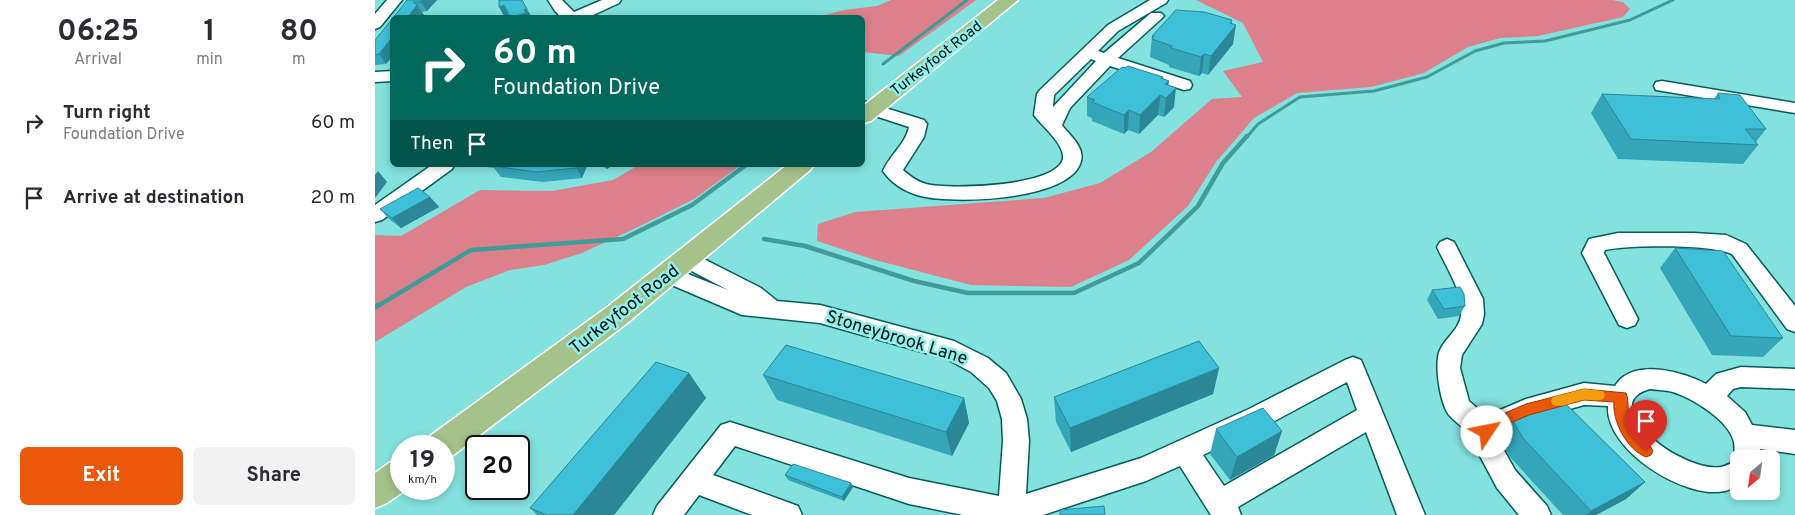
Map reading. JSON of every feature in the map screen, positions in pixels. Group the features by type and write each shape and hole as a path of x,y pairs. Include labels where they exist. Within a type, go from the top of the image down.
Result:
{"main road":[{"name":"Turkeyfoot Road","path":"865,111 1009,0"},
{"name":"Turkeyfoot Road","path":"455,436 534,378 678,266 800,167"},
{"path":"375,492 390,482"}],"street":[{"path":"375,24 395,0"},
{"path":"555,0 560,8 569,15"},
{"path":"580,15 613,0"},
{"path":"865,111 894,114 918,124 918,130 896,161 893,170 898,177 910,185 925,191 945,194 1032,185 1054,180 1069,169 1072,159 1070,148 1054,124 1043,115 1046,94 1113,28 1161,0"},
{"path":"1054,124 1063,105 1107,59 1137,30 1171,5 1173,0"},
{"path":"1088,53 1184,85"},
{"path":"375,77 390,76"},
{"path":"1662,86 1795,108"},
{"path":"375,216 442,167"},
{"path":"1627,319 1593,253 1596,244 1618,240 1725,242 1739,250 1750,262 1795,323"},
{"path":"1447,247 1472,300 1473,314 1471,324 1450,353 1448,368 1459,407 1487,432"},
{"name":"Stoneybrook Lane","path":"678,266 742,306 820,314 954,351 972,358 989,370 1003,386 1011,405 1015,422 1017,438 1012,513"},
{"path":"667,515 730,433 909,491 1012,513 1146,469 1258,416 1353,367 1411,515"},
{"path":"1710,398 1725,380 1741,377 1795,379"},
{"path":"1730,476 1719,480 1699,478 1676,471 1655,459 1638,443 1625,426 1620,410 1621,397 1628,387 1640,381 1655,379 1673,381 1692,387 1725,409 1737,421 1746,447 1795,442"},
{"path":"1537,515 1507,479 1484,439 1489,426 1526,410 1584,394 1621,397"},
{"path":"1559,401 1578,420"},
{"path":"1185,450 1223,509 1372,415"},
{"path":"694,481 788,515"}],"shaded area":[{"path":"891,0 976,0 899,56 865,52 865,15 825,15 844,10 877,6"},
{"path":"1196,0 1612,0 1623,2 1630,9 1623,17 1538,36 1500,38 1468,47 1424,73 1371,87 1297,93 1254,118 1216,162 1188,206 1129,260 1071,287 971,285 875,260 817,241 818,224 855,212 1044,198 1100,183 1151,152 1212,99 1242,97 1223,71 1263,62 1243,23"},
{"path":"636,167 738,167 694,199 636,228 582,253 544,265 510,270 466,287 375,342 375,235 401,236 480,190 552,191 613,180"}],"building":[{"path":"407,0 422,0 421,2 413,2 417,5 409,15 395,15"},
{"path":"499,0 522,0 527,9 524,10 526,13 510,15 504,5 499,7"},
{"path":"1176,10 1204,12 1232,20 1230,23 1236,25 1211,56 1204,54 1201,57 1171,48 1172,46 1152,39 1154,36 1152,36"},
{"path":"390,22 390,40 379,54 375,55 375,40"},
{"path":"1128,66 1163,77 1161,78 1169,81 1165,84 1176,88 1166,98 1160,95 1140,115 1129,110 1124,115 1092,102 1095,100 1087,97 1122,67"},
{"path":"1718,93 1740,95 1766,129 1745,129 1758,145 1631,139 1602,94 1720,99"},
{"path":"500,167 576,167 576,168 536,172"},
{"path":"418,188 430,197 392,218 380,209"},
{"path":"1675,248 1723,251 1783,338 1731,336"},
{"path":"1460,287 1464,294 1465,306 1444,309 1432,290"},
{"path":"1199,341 1219,368 1070,428 1054,397"},
{"path":"786,345 964,398 946,432 763,375"},
{"path":"656,362 689,373 573,515 547,515 530,508"},
{"path":"1561,399 1645,482 1591,511 1523,438 1513,421"},
{"path":"1263,408 1282,431 1237,457 1216,429"},
{"path":"793,464 851,483 842,497 785,475"},
{"path":"1104,506 1105,515 1060,515 1060,510"}],"waterway":[{"path":"883,64 967,0"},
{"path":"1246,138 1258,124 1300,97 1374,91 1427,77 1475,51 1504,43 1545,41 1630,20 1673,0"},
{"path":"764,239 805,246 914,281 968,293 1074,293 1139,263 1198,206 1223,163 1247,136"},
{"path":"376,307 471,250 623,239 692,205 743,167"}],"slow traffic":[{"path":"1558,401 1584,394 1598,395"}],"route":[{"path":"1487,432 1489,426 1526,410 1572,397 1584,394 1621,397 1620,410 1625,426 1646,451"}]}
